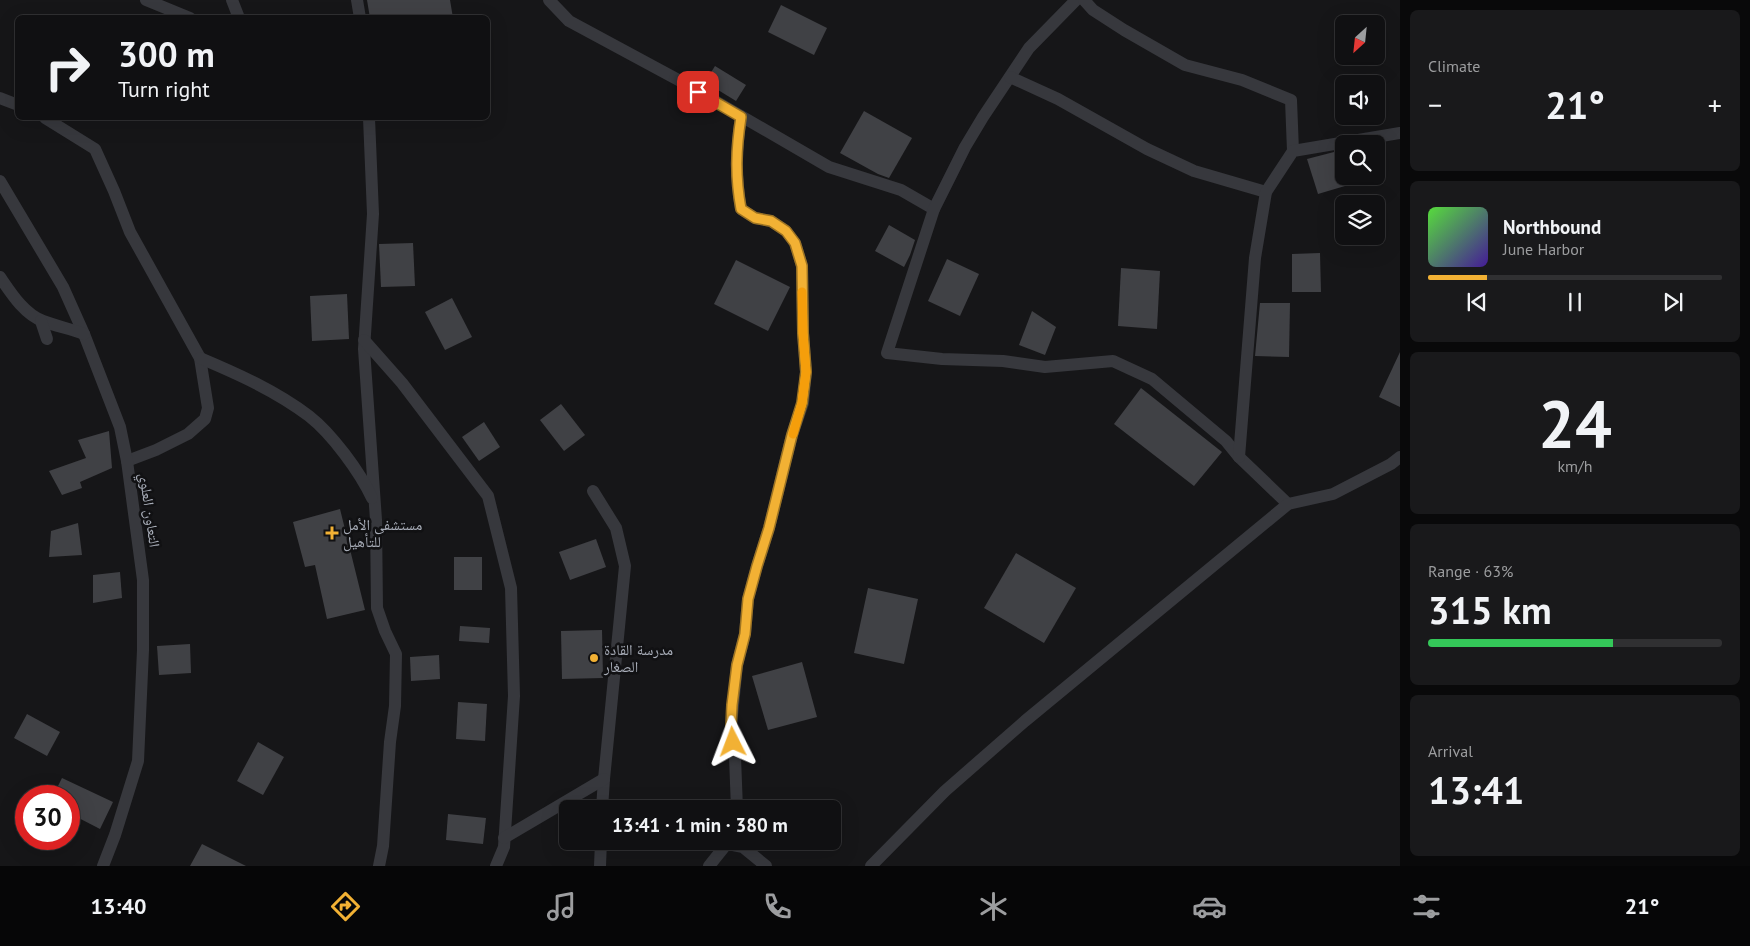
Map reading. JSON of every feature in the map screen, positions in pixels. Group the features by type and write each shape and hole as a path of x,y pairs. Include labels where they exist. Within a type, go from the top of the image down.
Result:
{"street":[{"path":"146,0 183,15"},
{"path":"232,0 238,15"},
{"path":"357,0 360,15"},
{"path":"549,0 569,21 684,83 829,168 901,190 934,209"},
{"path":"1076,0 1029,48 965,147 934,209 887,353 942,359 1003,361 1045,367 1112,361 1152,379 1226,441 1288,504"},
{"path":"1084,0 1093,10 1124,30 1185,64 1242,80 1291,100 1293,152 1266,192 1255,258 1240,457"},
{"path":"1010,77 1058,99 1098,123 1194,171 1266,192"},
{"path":"0,98 15,104"},
{"path":"737,800 735,757 731,726 737,665 745,634 748,599 802,403 806,372 803,333 802,266 795,243 786,231 771,221 755,218 741,209 737,186 736,154 741,117"},
{"path":"48,120 95,149 130,232 200,358 208,408 205,419 188,434 156,450 127,461"},
{"path":"369,120 373,214 364,340 375,505 377,608 396,654 395,706 390,742 384,846 379,866"},
{"path":"1293,152 1400,133"},
{"name":"التعاون العلوي","path":"0,181 63,287 84,334 120,427 127,461 143,580 143,650 138,761 103,866"},
{"path":"0,277 25,309 42,321 84,334"},
{"path":"42,321 48,340"},
{"path":"364,340 402,383 488,496 511,588 514,696 504,847 496,866"},
{"path":"200,358 242,375 310,417 338,446 364,480 375,505"},
{"path":"871,866 945,791 1025,721 1288,504 1333,494 1391,464 1400,457"},
{"path":"593,491 616,528 624,566 603,800"},
{"path":"504,838 604,779"},
{"path":"600,866 601,850"},
{"path":"709,866 722,850"},
{"path":"747,850 766,866"}],"building":[{"path":"367,0 450,0 452,15 370,15"},
{"path":"781,5 827,28 814,55 768,32"},
{"path":"715,66 746,85 736,101 705,82"},
{"path":"864,111 912,138 889,178 840,153"},
{"path":"1334,152 1335,185 1345,186 1318,194 1307,159"},
{"path":"889,225 915,240 904,267 875,251"},
{"path":"413,243 415,286 381,287 379,244"},
{"path":"1320,253 1321,292 1292,292 1292,254"},
{"path":"947,259 979,274 960,316 928,301"},
{"path":"736,260 790,287 768,331 714,304"},
{"path":"1121,268 1160,271 1157,329 1118,326"},
{"path":"347,294 349,339 312,341 310,296"},
{"path":"452,298 472,337 445,350 425,312"},
{"path":"1260,303 1290,303 1289,357 1255,356"},
{"path":"1032,311 1056,327 1045,355 1019,345"},
{"path":"1400,352 1400,407 1379,397"},
{"path":"1141,388 1222,452 1194,486 1114,424"},
{"path":"561,404 585,435 564,451 540,420"},
{"path":"484,422 500,447 479,461 462,437"},
{"path":"109,431 112,468 80,482 82,488 62,495 49,471 86,458 78,440"},
{"path":"340,509 365,610 327,619 315,565 305,567 293,522"},
{"path":"78,523 82,555 49,557 51,531"},
{"path":"596,539 606,567 570,580 559,552"},
{"path":"1016,553 1076,588 1044,643 984,608"},
{"path":"454,557 482,557 482,590 454,590"},
{"path":"120,572 122,598 93,603 93,575"},
{"path":"868,588 918,599 904,664 854,653"},
{"path":"460,626 490,628 489,643 459,641"},
{"path":"602,630 603,678 562,679 561,631"},
{"path":"190,644 191,673 159,675 157,646"},
{"path":"439,655 440,679 411,681 410,657"},
{"path":"802,662 817,717 768,730 752,676"},
{"path":"458,702 487,704 485,741 456,739"},
{"path":"27,714 60,732 47,756 14,738"},
{"path":"258,742 284,757 263,795 237,781"},
{"path":"62,778 77,785 58,785"},
{"path":"80,786 113,802 100,829 80,819"},
{"path":"448,814 486,818 483,844 446,840"},
{"path":"202,844 246,866 190,866"}],"slow traffic":[{"path":"793,434 802,403 806,372 802,292"}],"place":[{"name":"مستشفى الأمل للتأهيل","path":"332,533"},
{"name":"مدرسة القادة الصغار","path":"594,658"}],"route":[{"path":"698,92 741,117 736,146 736,170 741,209 755,218 771,221 786,231 795,243 802,266 803,333 806,372 802,403 748,599 745,634 737,665 732,705 731,726 733,742"}]}
